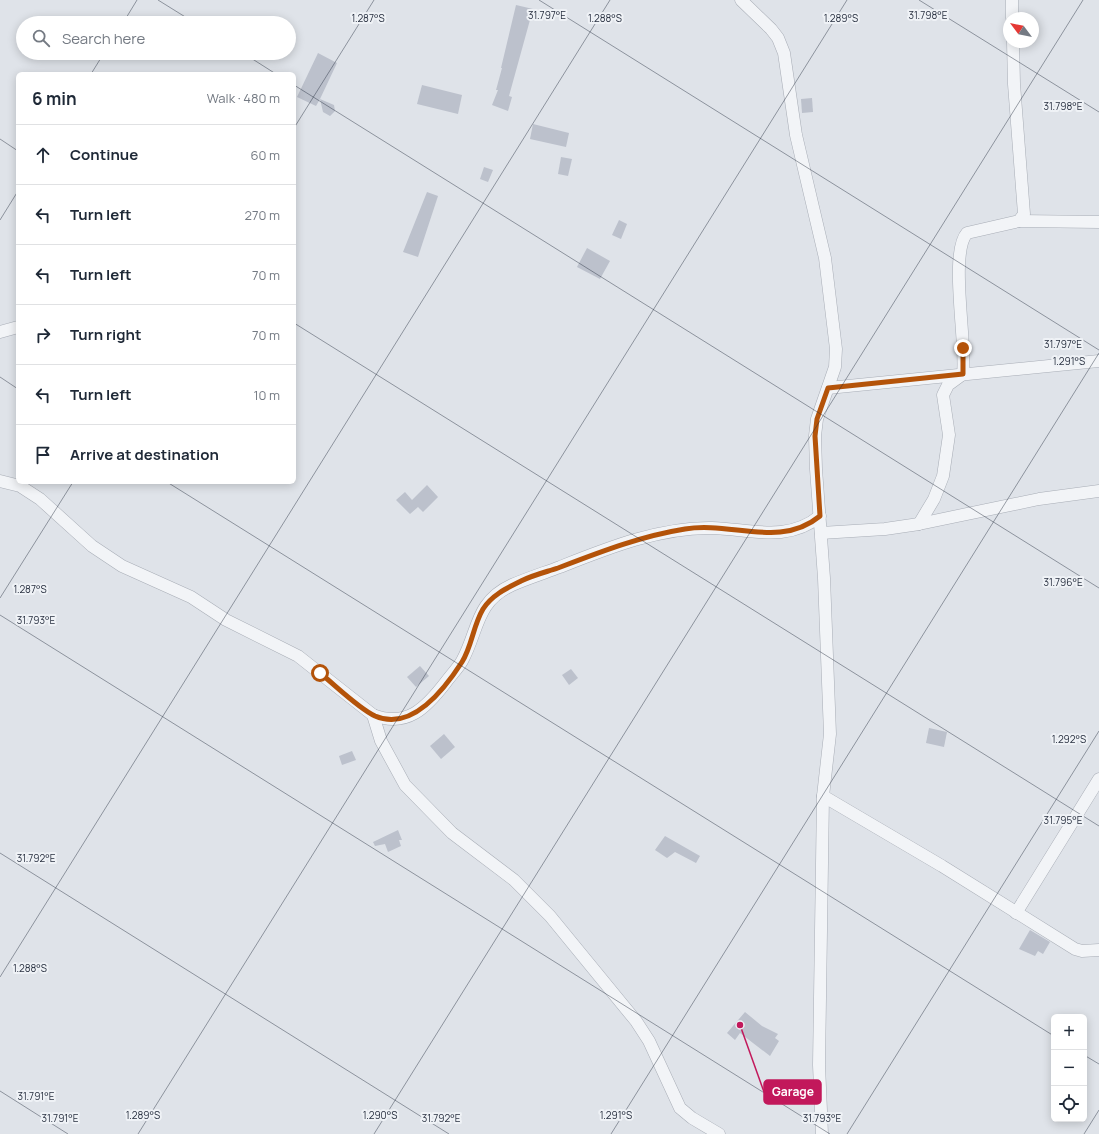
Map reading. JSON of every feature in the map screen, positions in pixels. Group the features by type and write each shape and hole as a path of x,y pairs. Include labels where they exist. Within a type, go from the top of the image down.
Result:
{"street":[{"path":"741,0 771,29 778,38 784,53 796,135 826,258 836,349 835,367 817,419 815,436 828,656 830,734 823,796 819,1065 822,1134"},
{"path":"1012,0 1012,12"},
{"path":"1013,48 1017,137 1024,210 1024,214 1019,221"},
{"path":"963,374 960,273 962,242 967,233 1019,221 1099,222"},
{"path":"0,332 16,328"},
{"path":"828,388 1099,361"},
{"path":"919,524 934,498 943,476 950,436 943,395 948,385 963,374"},
{"path":"0,481 20,486 40,499 92,546 122,566 191,597 226,620 298,656 373,715 385,719 398,720 421,710 433,698 462,662 469,647 473,631 484,608 505,589 532,576 625,544 663,533 687,528 714,528 776,533 795,530 809,525 820,516"},
{"path":"821,532 885,529 919,524 1039,499 1099,491"},
{"path":"373,715 381,741 405,785 452,833 514,880 554,920 636,1022 649,1042 680,1108 692,1118 719,1134"},
{"path":"1016,913 1099,779"},
{"path":"823,796 942,866 1075,948 1082,951 1099,950"}],"building":[{"path":"516,5 533,9 509,96 512,97 508,111 492,105 498,90 496,90"},
{"path":"318,53 337,63 316,106 297,97"},
{"path":"422,85 462,95 458,114 417,104"},
{"path":"812,98 813,112 802,113 801,99"},
{"path":"320,99 334,105 335,111 330,116 323,112"},
{"path":"533,124 569,133 566,147 530,139"},
{"path":"561,157 572,159 568,176 558,174"},
{"path":"484,167 493,170 488,182 480,179"},
{"path":"427,192 438,196 418,257 403,252"},
{"path":"619,220 627,224 621,239 612,235"},
{"path":"587,248 610,261 600,279 577,267"},
{"path":"427,485 438,497 423,512 418,507 410,514 396,500 405,492 412,500"},
{"path":"420,666 429,676 416,687 407,677"},
{"path":"571,669 578,678 569,685 562,675"},
{"path":"929,728 947,732 944,747 926,743"},
{"path":"444,734 455,747 441,759 430,746"},
{"path":"352,751 356,760 342,765 339,756"},
{"path":"398,830 402,840 399,840 401,846 388,852 385,844 375,846 373,842"},
{"path":"665,836 700,856 696,863 675,852 667,858 655,850"},
{"path":"1030,930 1050,942 1043,954 1038,951 1035,956 1019,949"},
{"path":"745,1012 762,1026 778,1034 775,1038 779,1041 770,1056 740,1033 735,1040 727,1033"}],"place":[{"name":"Garage","path":"740,1025"}],"route":[{"path":"320,673 342,692 373,715 385,719 398,720 421,710 433,698 462,662 469,647 473,631 484,608 494,597 505,589 532,576 625,544 687,528 714,528 741,532 776,533 795,530 809,525 820,516 815,436 817,419 828,388 963,374 963,348"}]}
